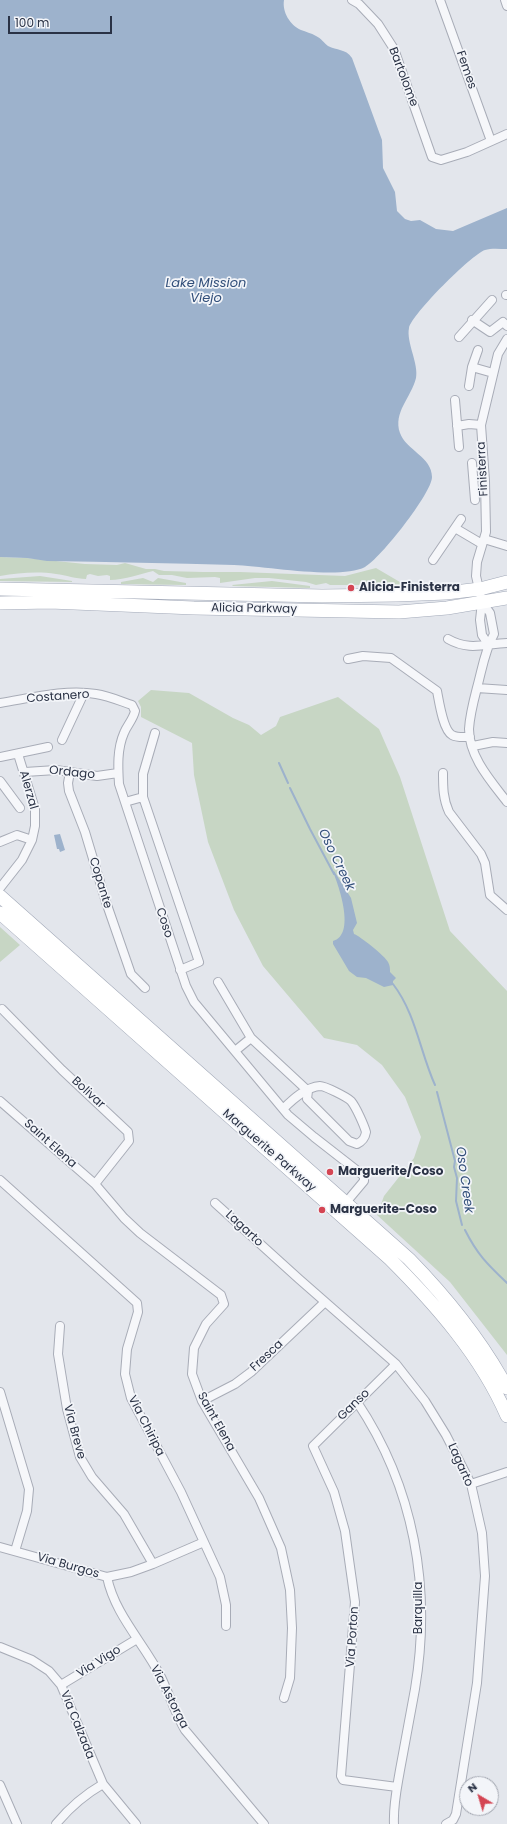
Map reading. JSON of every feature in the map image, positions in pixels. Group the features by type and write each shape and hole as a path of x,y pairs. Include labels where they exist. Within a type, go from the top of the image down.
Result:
{"main road":[{"name":"Alicia Parkway","path":"0,603 50,602 194,608 399,612 447,608 481,595 507,582"},
{"name":"Alicia Parkway","path":"0,589 322,596 481,595 507,598"},
{"name":"Marguerite Parkway","path":"0,896 342,1208 440,1311 473,1356 489,1381 507,1416"},
{"name":"Marguerite Parkway","path":"0,913 342,1208 409,1259 435,1286 463,1319 507,1388"}],"street":[{"name":"Bartolome","path":"352,0 378,24 394,49 432,157 441,160 467,152 491,141"},
{"name":"Femes","path":"440,0 491,141"},
{"path":"505,0 507,6"},
{"path":"491,141 507,134"},
{"path":"458,337 492,300"},
{"path":"472,320 490,332 506,321"},
{"name":"Finisterra","path":"481,595 476,576 476,562 486,532 481,425 498,354 507,339"},
{"path":"470,386 472,367 478,350"},
{"path":"472,367 493,373"},
{"path":"455,400 459,447"},
{"path":"457,426 469,424 481,425"},
{"path":"472,463 472,480 475,500"},
{"path":"472,480 484,481"},
{"path":"433,560 461,519"},
{"path":"455,528 483,542 507,546"},
{"path":"481,595 480,620 482,635 488,644"},
{"path":"481,595 490,613 494,634 488,644 471,715 470,737 477,759 507,802"},
{"path":"448,639 459,645 479,647 488,644 507,643"},
{"path":"348,659 363,656 391,658 437,691 444,722 450,734 456,737 470,737"},
{"path":"478,688 507,690"},
{"path":"62,740 84,693"},
{"name":"Costanero","path":"0,703 84,693 105,696 132,705 135,711"},
{"name":"Coso","path":"135,711 133,719 124,732 118,751 119,784 180,970 194,1002 283,1109 314,1137 364,1176 364,1181 342,1208"},
{"name":"Coso","path":"155,733 144,774 143,796 199,962 180,970"},
{"path":"473,746 493,742 507,743"},
{"path":"0,757 48,747"},
{"name":"Alerzal","path":"0,888 22,860 32,840 35,826 35,809 27,786 25,772 18,754"},
{"name":"Ordago","path":"25,772 42,770 97,776 118,773"},
{"name":"Copante","path":"70,772 68,783 69,791 85,832 106,902 131,974 145,988"},
{"path":"443,773 443,794 449,812 481,854 485,863 490,894 507,910"},
{"path":"0,781 20,808"},
{"path":"125,802 143,796"},
{"path":"0,842 17,836 32,840"},
{"path":"218,982 251,1038 308,1091"},
{"name":"Bolivar","path":"2,1009 62,1070 128,1132 129,1141 95,1184"},
{"path":"235,1052 251,1038"},
{"path":"283,1109 295,1097 308,1091 319,1086 324,1086 351,1101 366,1132 362,1142 357,1144 349,1141 307,1099 308,1091"},
{"name":"Saint Elena","path":"0,1101 95,1184 124,1218 140,1233 221,1295 224,1304 206,1324 194,1348 192,1374 202,1401 260,1498 282,1548 290,1590 292,1628 290,1678 284,1698"},
{"name":"Via Chiripa","path":"0,1180 137,1303 138,1312 128,1349 125,1374 131,1398 181,1492 220,1577 226,1605 226,1626"},
{"name":"Lagarto","path":"215,1203 396,1364 425,1401 446,1435 471,1484 482,1533 485,1564 484,1594 473,1714 456,1814 449,1822"},
{"name":"Fresca","path":"202,1401 235,1384 251,1372 325,1302"},
{"name":"Via Breve","path":"60,1326 58,1354 66,1402 80,1457 92,1478 124,1514 153,1564"},
{"name":"Ganso","path":"313,1446 396,1364"},
{"path":"0,1392 29,1489 27,1511 15,1551"},
{"name":"Barquilla","path":"357,1402 385,1451 404,1500 414,1538 420,1578 420,1614 415,1687 397,1787 393,1814 394,1824"},
{"name":"Via Porton","path":"313,1446 334,1492 346,1531 355,1602 341,1776 343,1780 397,1787"},
{"path":"471,1484 507,1472"},
{"name":"Via Burgos","path":"0,1547 107,1577 130,1572 153,1564 204,1542"},
{"name":"Via Astorga","path":"107,1577 116,1607 160,1676 176,1715 185,1730 264,1824"},
{"name":"Via Vigo","path":"61,1685 137,1639"},
{"name":"Via Calzada","path":"0,1647 32,1660 49,1671 61,1685 103,1784 136,1824"},
{"path":"0,1784 17,1824"},
{"path":"56,1824 72,1805 88,1792 103,1784"}],"green space":[{"path":"0,557 27,558 85,564 117,565 125,563 146,569 164,571 345,576 376,568 405,585 330,585 326,583 316,585 306,582 269,578 255,578 220,583 220,578 215,577 187,578 172,575 159,575 153,571 115,580 110,580 110,576 107,575 98,576 90,574 87,575 86,579 42,573 21,573 0,576"},
{"path":"40,576 72,582 0,581 0,579"},
{"path":"143,578 153,582 158,578 186,583 186,585 121,584 121,582"},
{"path":"272,581 310,586 310,588 232,585"},
{"path":"151,690 189,693 233,718 249,725 261,735 276,726 280,717 338,697 379,729 400,777 450,931 507,991 507,1355 450,1282 377,1215 384,1196 414,1158 421,1137 405,1097 382,1065 357,1045 324,1038 263,966 234,910 208,842 194,775 192,743 141,717 141,707 138,701"},
{"path":"0,927 20,945 0,962"}],"water":[{"name":"Lake Mission Viejo","path":"0,0 284,0 284,9 293,25 318,37 331,48 344,51 352,58 382,140 383,168 395,192 397,211 405,219 411,221 420,220 436,229 453,231 507,208 507,249 485,250 468,262 431,298 409,328 409,340 416,366 416,378 401,412 398,425 403,439 428,464 432,477 424,497 404,525 382,552 365,567 353,571 321,572 234,565 47,561 27,558 0,557"},
{"path":"60,834 65,850 60,852 59,849 57,849 54,835"},
{"path":"334,871 351,898 357,923 353,930 354,934 372,946 386,959 390,967 390,972 396,978 393,981 393,985 384,987 366,978 357,977 349,971 333,944 333,941 340,937 344,930 345,920 342,898 333,872"}],"waterway":[{"name":"Oso Creek","path":"279,763 288,783"},
{"name":"Oso Creek","path":"290,788 334,874"},
{"name":"Oso Creek","path":"393,984 401,996 412,1020 435,1085"},
{"name":"Oso Creek","path":"437,1092 455,1161 454,1167 457,1178 456,1201 462,1225"},
{"name":"Oso Creek","path":"465,1230 483,1258 507,1283"}],"place":[{"name":"Alicia-Finisterra","path":"351,588"},
{"name":"Marguerite/Coso","path":"330,1172"},
{"name":"Marguerite-Coso","path":"322,1210"}]}
